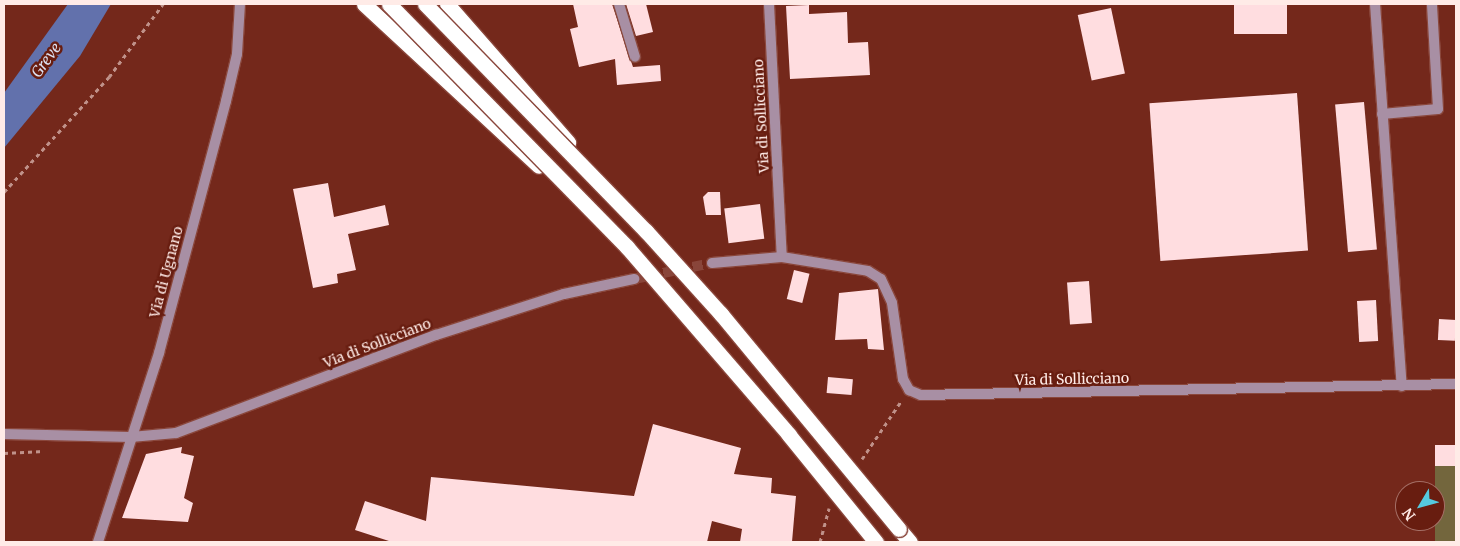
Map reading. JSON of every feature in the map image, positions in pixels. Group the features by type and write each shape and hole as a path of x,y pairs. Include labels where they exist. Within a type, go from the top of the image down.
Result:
{"highway":[{"path":"364,4 627,247"},
{"path":"389,4 627,247 790,435 876,542"},
{"path":"425,4 646,232"},
{"path":"447,4 646,232 721,314 910,542"}],"street":[{"name":"Via di Ugnano","path":"98,542 159,353 226,101 238,48 240,4"},
{"path":"619,4 635,57"},
{"name":"Via di Sollicciano","path":"769,4 782,257"},
{"path":"1374,4 1402,386"},
{"path":"1382,114 1438,109 1432,4"},
{"name":"Via di Sollicciano","path":"712,263 782,257 868,271 881,278 892,303 903,379 909,390 921,395 1456,384"},
{"name":"Via di Sollicciano","path":"4,434 131,436 176,433 436,335 564,294 634,279"}],"path":[{"path":"4,192 109,77 163,4"}],"shaded area":[{"path":"1435,445 1456,445 1456,542 1435,542 1435,531 1445,531 1445,481 1435,481"}],"water":[{"name":"Greve","path":"68,4 111,4 80,56 4,148 4,93"}],"building":[{"path":"573,4 612,4 633,67 660,65 661,81 617,85 615,59 579,67 570,29 578,27"},
{"path":"626,4 646,4 653,32 636,36"},
{"path":"1234,4 1287,4 1287,34 1234,34"},
{"path":"809,5 809,14 847,12 848,43 868,42 870,75 790,79 786,6"},
{"path":"1111,8 1125,74 1092,81 1078,15"},
{"path":"1297,93 1308,251 1160,261 1149,103"},
{"path":"1364,102 1377,249 1348,252 1335,105"},
{"path":"328,183 334,217 385,205 389,225 348,234 356,270 337,274 338,283 313,288 293,189"},
{"path":"708,192 720,192 721,215 706,215 703,197"},
{"path":"760,204 764,239 729,243 724,208"},
{"path":"794,270 810,274 802,303 787,299"},
{"path":"1089,281 1092,323 1070,324 1067,283"},
{"path":"878,289 884,350 868,349 867,339 835,340 839,293"},
{"path":"1376,300 1378,341 1359,342 1357,301"},
{"path":"1439,319 1456,320 1455,341 1438,340"},
{"path":"828,377 853,379 852,395 827,393"},
{"path":"653,424 741,448 734,474 772,478 771,493 796,496 792,542 740,542 742,529 712,521 707,542 392,542 355,530 365,501 426,521 431,477 634,496"},
{"path":"1435,445 1456,445 1456,466 1435,466"},
{"path":"182,447 181,453 194,456 184,498 193,503 188,522 122,518 146,454"}],"tunnel":[{"path":"634,279 712,263"}]}
